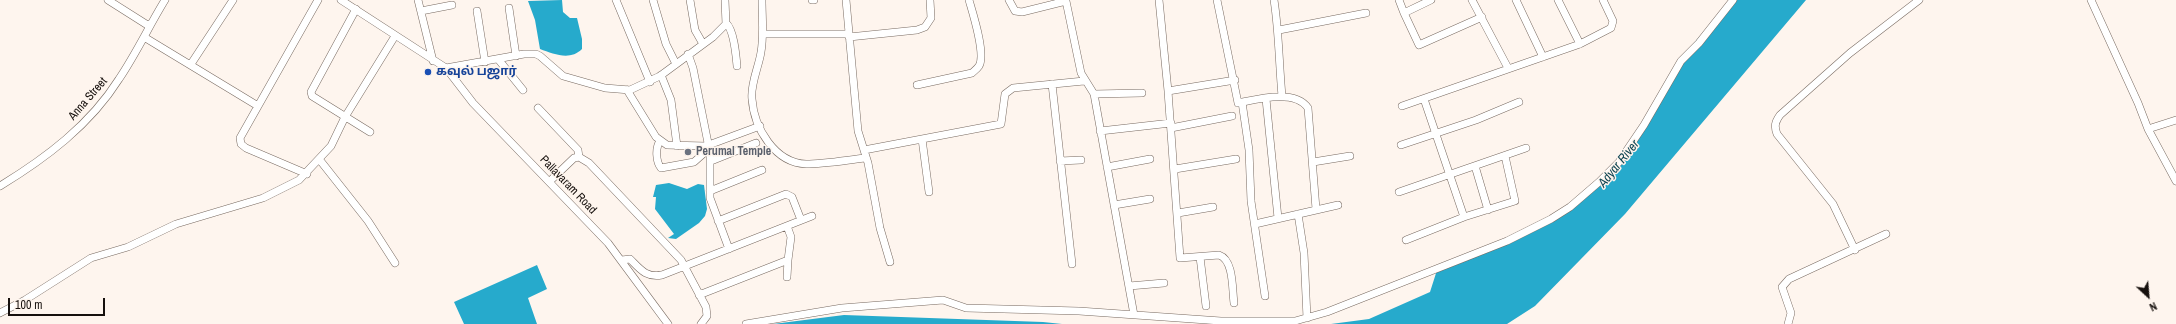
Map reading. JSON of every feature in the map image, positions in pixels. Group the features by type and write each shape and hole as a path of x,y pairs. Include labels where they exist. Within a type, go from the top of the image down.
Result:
{"street":[{"path":"108,0 149,26"},
{"name":"Anna Street","path":"0,186 33,167 74,132 113,88 165,0"},
{"path":"191,64 233,0"},
{"path":"306,174 246,148 241,144 240,138 318,0"},
{"path":"341,0 446,68 536,54 563,76 605,88 627,90 650,82 661,75 703,44 723,28 726,23"},
{"path":"418,0 433,61"},
{"path":"616,0 650,82"},
{"path":"653,0 666,44 676,64"},
{"path":"690,0 695,30 703,44"},
{"path":"725,0 726,23 729,27 735,48 737,66"},
{"path":"762,0 763,34 759,64 752,89 752,100 760,126 770,146 788,160 805,164 865,154 922,139 1001,124 1005,94 1008,90 1084,81"},
{"path":"846,0 858,131 865,154 880,228 890,262"},
{"path":"763,34 849,35 917,30 925,27 931,18 930,0"},
{"path":"917,85 972,73 978,67 981,61 979,41 969,0"},
{"path":"1009,0 1015,10 1022,12 1068,0 1080,73 1094,94 1134,315"},
{"path":"1159,0 1175,169 1180,258 1219,255 1227,260 1234,303"},
{"path":"1217,0 1235,80 1238,103 1282,96 1302,102 1308,108 1316,209"},
{"path":"1274,0 1279,30 1279,62 1282,96"},
{"path":"1399,0 1419,45 1482,17"},
{"path":"1404,13 1431,0"},
{"path":"1472,0 1508,68"},
{"path":"1516,0 1543,57"},
{"path":"1558,0 1580,44"},
{"path":"1402,106 1580,44 1611,28 1613,25 1612,17 1603,0"},
{"path":"746,324 832,310 943,300 966,308 1079,311 1273,322 1307,318 1358,301 1507,241 1551,219 1570,207 1599,182 1619,162 1644,126 1681,61 1699,43 1733,0"},
{"path":"1855,250 1833,204 1777,134 1775,121 1850,53 1918,0"},
{"path":"2091,0 2138,103 2148,129 2176,182"},
{"path":"421,11 452,6"},
{"path":"509,8 516,56"},
{"path":"356,9 311,92 312,96 370,132"},
{"path":"477,11 485,62"},
{"path":"1279,30 1366,13"},
{"path":"0,313 25,300 91,258 128,247 176,224 263,198 283,189 306,174 331,146 345,117 395,36"},
{"path":"144,37 191,64 258,106"},
{"path":"688,54 694,75 706,146 711,161 710,191 712,204 729,249"},
{"path":"498,59 523,90"},
{"name":"Pallavaram Road","path":"446,68 473,103 550,181 622,260 668,324"},
{"path":"661,75 672,108 678,146"},
{"path":"1168,91 1235,80"},
{"path":"1052,84 1072,264"},
{"path":"627,90 660,141 667,145 706,146 760,126"},
{"path":"1094,94 1142,93"},
{"path":"1266,99 1278,218"},
{"path":"1424,99 1464,217"},
{"path":"1242,102 1249,150 1251,201 1265,296"},
{"path":"1401,145 1435,134 1519,102"},
{"path":"538,108 578,150 579,157"},
{"path":"1100,131 1171,126 1232,116"},
{"path":"2148,129 2176,120"},
{"path":"922,139 929,192"},
{"path":"660,141 657,148 659,165 661,168 694,162 703,154 706,146"},
{"path":"711,161 756,143"},
{"path":"1398,192 1526,148"},
{"path":"1313,162 1350,156"},
{"path":"1406,240 1464,217 1515,201 1505,156"},
{"path":"550,181 574,158 579,157 589,162 685,266 707,312 703,323"},
{"path":"320,159 368,221 395,263"},
{"path":"1175,169 1236,159"},
{"path":"1060,161 1080,160"},
{"path":"1107,167 1150,160"},
{"path":"1475,166 1488,210"},
{"path":"710,191 762,170"},
{"path":"718,221 786,194 792,197 801,220"},
{"path":"1114,205 1150,199"},
{"path":"1255,224 1338,205"},
{"path":"1178,213 1213,208"},
{"path":"1298,214 1304,252 1307,318"},
{"path":"622,260 630,259 645,274 652,277 685,266 812,216"},
{"path":"787,226 791,238 787,277"},
{"path":"1788,324 1791,313 1782,288 1789,279 1855,250 1886,234"},
{"path":"1200,256 1206,306"},
{"path":"699,295 788,260"},
{"path":"1128,286 1164,282"}],"water":[{"path":"562,0 563,12 570,18 577,18 582,39 582,49 577,53 567,56 540,49 535,20 528,1"},
{"name":"Adyar River","path":"1731,0 1806,0 1625,214 1535,306 1507,324 1331,324 1369,319 1430,292 1438,267 1494,246 1571,207 1624,154 1694,43"},
{"path":"669,183 687,189 698,184 704,185 707,209 705,216 699,223 676,239 668,238 674,234 655,209 656,197 653,197 656,185"},
{"path":"537,265 547,289 528,298 537,324 464,324 454,302"},
{"path":"844,315 1043,322 1062,324 773,324"}],"place":[{"name":"கவுல் பஜார்","path":"428,72"},
{"name":"Perumal Temple","path":"688,152"}]}
